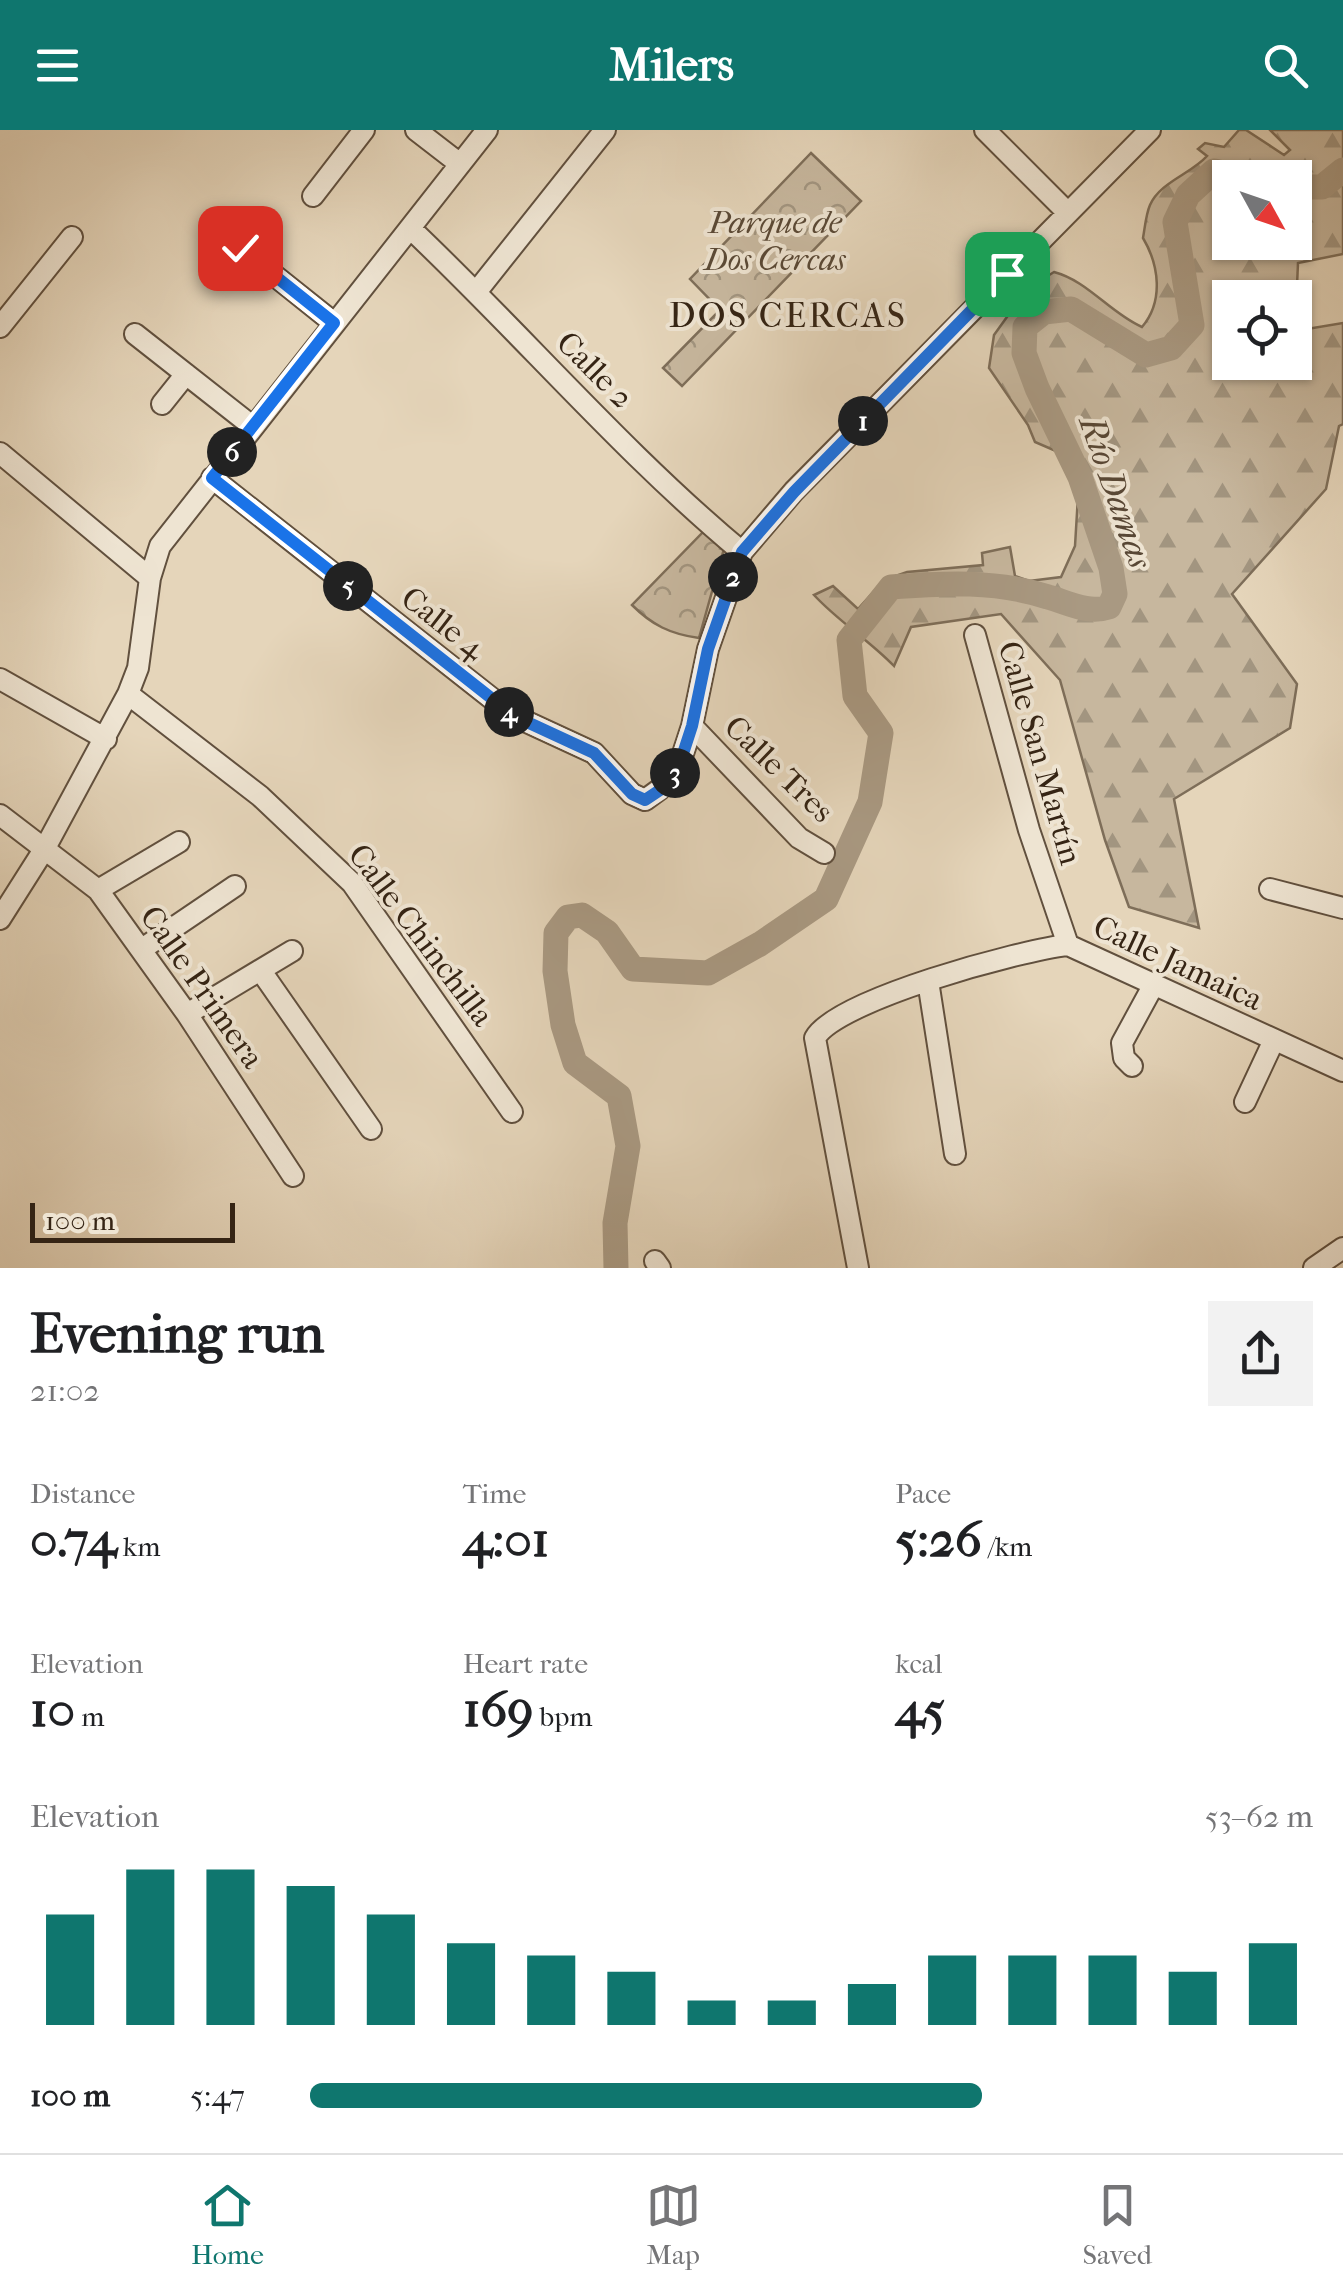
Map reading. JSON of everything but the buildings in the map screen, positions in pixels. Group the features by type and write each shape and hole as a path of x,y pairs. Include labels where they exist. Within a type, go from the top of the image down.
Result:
{"street":[{"path":"313,196 364,130"},
{"path":"416,130 460,164"},
{"path":"0,919 45,848 128,694 144,645 150,578 160,546 488,130"},
{"path":"477,291 605,130"},
{"path":"985,130 1067,212"},
{"path":"692,726 708,649 742,552 794,492 1150,130"},
{"name":"Calle 2","path":"410,228 611,429 742,552"},
{"path":"0,327 72,237"},
{"path":"240,248 334,323"},
{"path":"135,334 252,426"},
{"path":"162,404 186,374"},
{"path":"0,452 150,578"},
{"name":"Calle 4","path":"212,478 514,716 594,753 632,794 645,800 660,790 678,769 692,726"},
{"name":"Calle San Martín","path":"975,636 1030,830 1068,945"},
{"path":"0,679 106,739"},
{"name":"Calle Chinchilla","path":"128,694 260,796 352,882 512,1112"},
{"name":"Calle Tres","path":"692,726 800,838 824,854"},
{"name":"Calle Primera","path":"0,815 98,890 188,1014 293,1176"},
{"path":"98,890 179,842"},
{"path":"142,949 235,886"},
{"path":"1270,888 1343,908"},
{"name":"Calle Jamaica","path":"858,1268 815,1038 821,1028 860,1008 966,966 1068,945 1343,1072"},
{"path":"188,1014 292,951"},
{"path":"261,971 371,1129"},
{"path":"928,981 955,1154"},
{"path":"1132,1066 1124,1058 1122,1042 1153,986"},
{"path":"1245,1102 1274,1040"},
{"path":"1314,1268 1343,1248"}],"green space":[{"path":"1239,130 1246,130 1284,155 1290,150 1270,130 1343,130 1343,254 1298,263 1297,280 1212,280 1212,380 1312,380 1312,328 1343,323 1343,424 1339,426 1326,489 1232,594 1297,684 1290,728 1174,799 1199,928 1129,907 1105,840 1060,680 1001,614 911,627 894,666 814,595 833,586 858,609 884,580 907,572 983,565 982,553 1010,547 1015,576 1029,581 1061,577 1075,546 1078,496 1056,451 1035,442 1028,425 989,368 994,335 1027,289 1054,272 1078,282 1142,327 1154,306 1157,283 1153,260 1143,238 1150,205 1161,190 1207,156 1198,149 1205,143 1224,147"},
{"name":"Parque de Dos Cercas","path":"811,153 861,201 682,386 663,368 720,310 690,279"},
{"path":"707,528 725,545 699,638 662,628 632,605"}],"waterway":[{"name":"Río Damas","path":"1312,187 1322,187 1343,170"},
{"name":"Río Damas","path":"616,1268 615,1223 628,1146 619,1096 575,1063 563,1025 555,971 556,933 568,917 582,915 607,932 633,969 708,973 760,944 826,899 870,802 881,733 855,696 849,640 891,587 989,585 1086,608 1109,607 1115,594 1111,568 1080,477 1024,353 1025,327 1044,312 1071,309 1146,355 1171,348 1192,325 1175,222 1188,195 1212,173"}],"district":[{"name":"DOS CERCAS","path":"788,315"}],"route":[{"path":"240,248 334,323 212,478 514,716 594,753 632,794 645,800 678,769 692,726 708,649 742,552 794,492 1007,274"}]}
